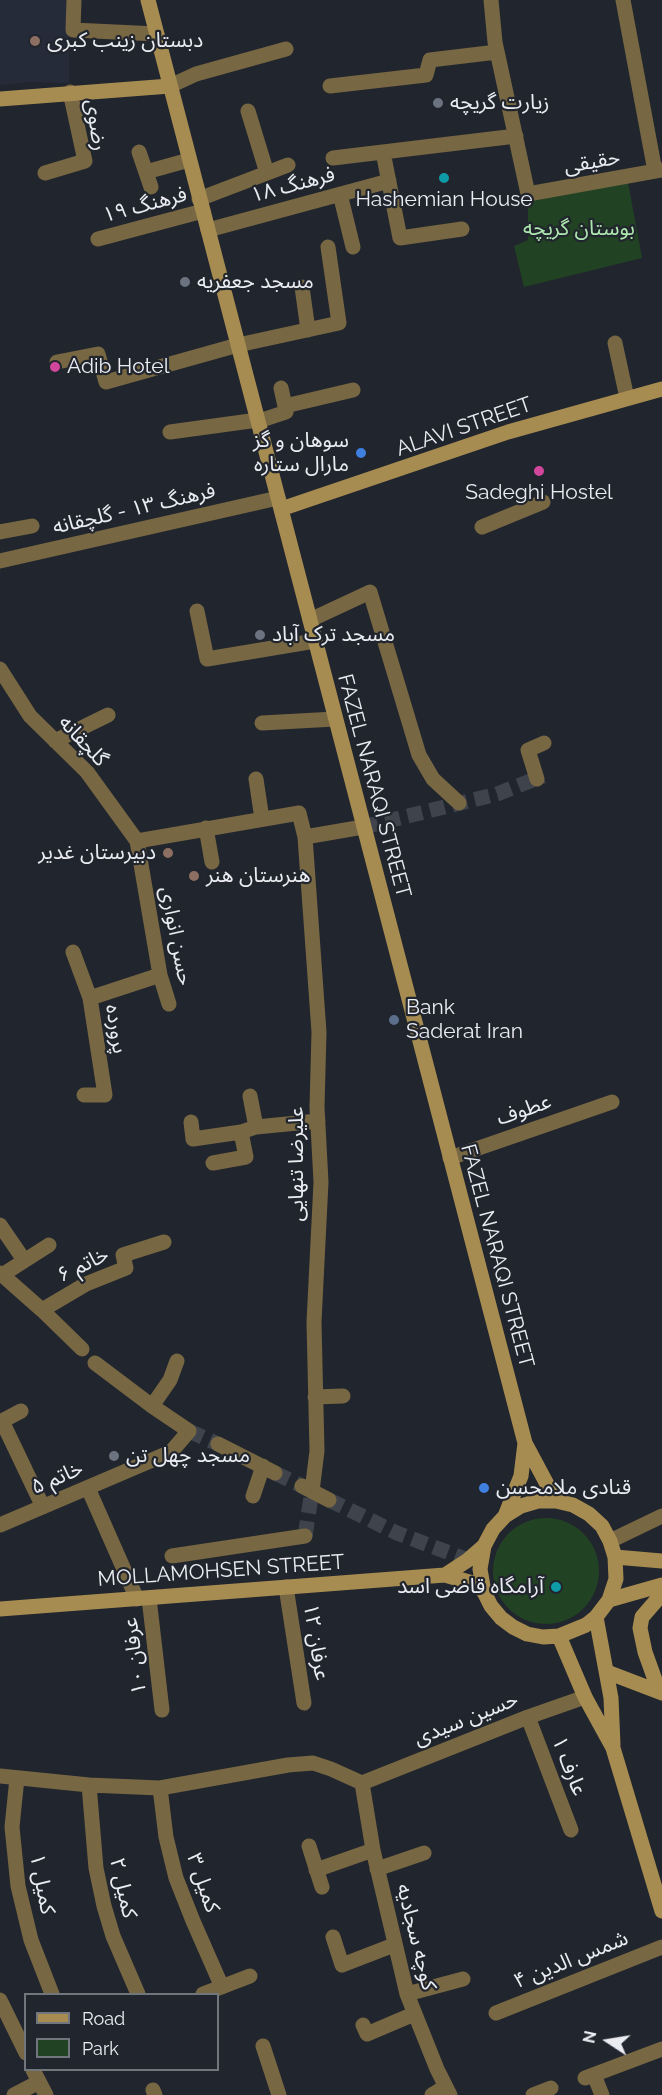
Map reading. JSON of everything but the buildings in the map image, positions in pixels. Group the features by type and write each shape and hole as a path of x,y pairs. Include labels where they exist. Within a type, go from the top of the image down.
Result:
{"main road":[{"name":"FAZEL NARAQI STREET","path":"147,0 525,1443"},
{"path":"0,99 170,86"},
{"name":"ALAVI STREET","path":"279,503 508,432 662,389"},
{"path":"525,1443 556,1501"},
{"path":"505,1516 521,1476 525,1443"},
{"path":"538,1501 556,1501 573,1505 589,1514 602,1526 615,1557 616,1579 609,1600 596,1617 575,1631 560,1636 543,1637 527,1634 501,1618 491,1606 484,1592 480,1569 484,1546 493,1529 505,1516 521,1506 538,1501"},
{"path":"445,1575 484,1546"},
{"path":"615,1557 662,1561"},
{"path":"445,1575 476,1584 484,1592"},
{"name":"MOLLAMOHSEN STREET","path":"0,1609 445,1575"},
{"path":"609,1600 662,1585"},
{"path":"661,1691 645,1652 640,1628 642,1617 662,1594"},
{"path":"596,1617 611,1698 613,1748"},
{"path":"560,1636 585,1696 613,1748 662,1911"},
{"path":"607,1672 661,1691"}],"street":[{"path":"74,0 74,30 156,34"},
{"path":"333,158 516,136 497,52 491,0"},
{"path":"623,0 658,171"},
{"path":"170,86 196,74 286,50"},
{"path":"330,86 426,75 430,60 497,52"},
{"name":"رضوی","path":"45,173 85,161 70,92"},
{"path":"248,111 267,173"},
{"name":"حقیقی","path":"516,136 528,194 658,171"},
{"path":"140,152 148,180 189,160"},
{"path":"383,152 400,238 462,229"},
{"name":"فرهنگ ۱۹","path":"98,239 201,205 288,165"},
{"name":"فرهنگ ۱۸","path":"208,230 389,181"},
{"path":"340,194 353,247"},
{"path":"57,362 98,354 106,382 238,345 339,323 328,247"},
{"path":"302,287 308,330"},
{"path":"615,343 627,398"},
{"path":"170,432 256,420 286,412 281,388"},
{"path":"285,406 353,390"},
{"path":"482,526 543,502"},
{"name":"فرهنگ ۱۳ - گلچقانه","path":"0,561 279,503"},
{"path":"1,527 32,526"},
{"path":"310,620 370,592 419,755 433,779 459,803"},
{"path":"197,611 207,659 315,641"},
{"name":"گلچقانه","path":"0,669 30,716 87,772 137,841"},
{"path":"55,741 108,715"},
{"path":"262,723 335,719"},
{"path":"537,778 528,750 544,743"},
{"path":"256,779 262,819"},
{"path":"137,841 299,813 305,837 363,827"},
{"path":"206,828 212,862"},
{"name":"علیرضا تنهایی","path":"305,837 319,1032 318,1120 321,1182 314,1322 317,1451 307,1489 328,1500"},
{"name":"حسن انواری","path":"137,841 160,975 169,1004"},
{"name":"پرورده","path":"73,952 90,998 105,1095 84,1095"},
{"path":"90,998 160,975"},
{"path":"250,1096 256,1127"},
{"name":"عطوف","path":"450,1158 612,1102"},
{"path":"191,1122 193,1139 241,1132 256,1127 318,1120"},
{"path":"213,1163 246,1157 241,1132"},
{"path":"0,1224 24,1260"},
{"name":"خاتم ۶","path":"42,1310 86,1284 126,1268 123,1255 164,1242"},
{"path":"49,1245 1,1274 82,1349"},
{"path":"95,1362 152,1406 164,1390 177,1361"},
{"path":"315,1397 343,1396"},
{"name":"خاتم ۵","path":"0,1525 171,1452 189,1431 152,1406"},
{"path":"21,1411 2,1421 43,1507"},
{"path":"218,1444 269,1469 253,1496"},
{"name":"عرفان ۱۰","path":"88,1488 143,1598 162,1710"},
{"path":"610,1541 662,1516"},
{"path":"172,1556 305,1536"},
{"name":"عرفان ۱۲","path":"286,1587 304,1703"},
{"name":"حسین سیدی","path":"362,1783 585,1696"},
{"name":"عارف ۱","path":"528,1717 571,1830"},
{"path":"0,1776 88,1785 160,1788 288,1765 313,1763 331,1768 362,1783"},
{"name":"کمیل ۱","path":"17,1778 12,1827 18,1886 31,1940 51,1993"},
{"name":"کوچه سجادیه","path":"362,1783 373,1850 394,1945 407,1994 443,2092"},
{"name":"کمیل ۲","path":"88,1785 96,1868 104,1906 113,1936 137,1993"},
{"name":"کمیل ۳","path":"160,1788 166,1837 176,1878 222,1987"},
{"path":"309,1846 322,1887"},
{"path":"316,1870 373,1850"},
{"path":"377,1869 424,1853"},
{"path":"333,1936 342,1965 394,1945"},
{"name":"شمس الدین ۴","path":"496,2013 662,1947"},
{"path":"208,1993 250,1976"},
{"path":"407,1994 463,1979"},
{"path":"0,2000 24,2049"},
{"path":"365,2029 414,2014"},
{"path":"263,2046 279,2095"},
{"path":"602,2095 589,2077 662,2049"},
{"path":"14,2095 38,2078"},
{"path":"533,2095 551,2088"}],"shaded area":[{"name":"دبستان زینب کبری","path":"0,0 69,0 69,83 31,82 0,85"}],"green space":[{"name":"بوستان گریچه","path":"627,177 642,258 524,287 514,246 528,240 528,194"},
{"path":"546,1518 566,1522 583,1534 595,1551 599,1571 595,1591 583,1608 566,1620 546,1624 526,1620 509,1608 497,1591 493,1571 497,1551 509,1534 526,1522"}],"tunnel":[{"path":"363,827 497,794 543,776"},
{"path":"189,1431 218,1444"},
{"path":"275,1473 302,1486"},
{"path":"305,1536 312,1491"},
{"path":"329,1500 397,1533 468,1560"}],"place":[{"name":"دبستان زینب کبری","path":"35,41"},
{"name":"زیارت گریچه","path":"438,103"},
{"name":"Hashemian House","path":"444,178"},
{"name":"مسجد جعفریه","path":"185,282"},
{"name":"Adib Hotel","path":"55,367"},
{"name":"سوهان و گز مارال ستاره","path":"361,453"},
{"name":"Sadeghi Hostel","path":"539,471"},
{"name":"مسجد ترک آباد","path":"260,635"},
{"name":"دبیرستان غدیر","path":"168,853"},
{"name":"هنرستان هنر","path":"194,876"},
{"name":"Bank Saderat Iran","path":"394,1020"},
{"name":"مسجد چهل تن","path":"114,1456"},
{"name":"قنادی ملامحسن","path":"484,1488"},
{"name":"آرامگاه قاضی اسد","path":"556,1587"}]}
